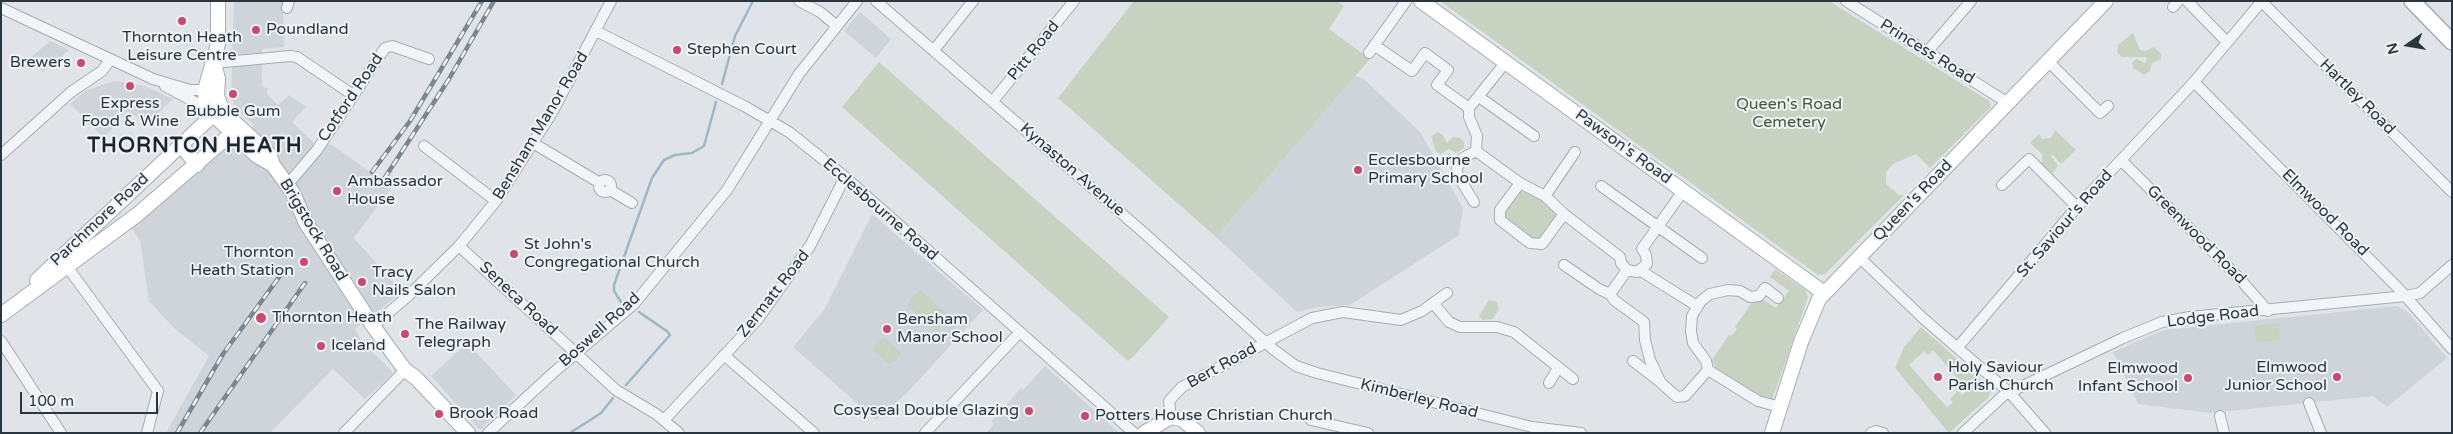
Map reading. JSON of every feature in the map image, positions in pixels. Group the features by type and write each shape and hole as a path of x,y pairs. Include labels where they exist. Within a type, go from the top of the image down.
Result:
{"main road":[{"path":"2412,1 2452,42"}],"street":[{"path":"214,112 205,90 214,63 218,34 218,1"},
{"name":"Bensham Manor Road","path":"373,326 407,298 459,246 496,201 572,79 611,1"},
{"path":"799,1 820,12 837,26"},
{"name":"Boswell Road","path":"488,433 576,352 625,313 646,290 727,190 803,68 857,1"},
{"name":"Kynaston Avenue","path":"876,1 993,101 1266,342"},
{"path":"934,50 973,1"},
{"name":"Pitt Road","path":"993,101 1074,1"},
{"path":"1406,1 1372,49 1412,71 1425,53 1448,70 1437,85 1469,108"},
{"name":"Pawson's Road","path":"1421,1 1824,294"},
{"name":"Princess Road","path":"1846,1 2008,103"},
{"path":"1927,52 1971,1"},
{"name":"Queen's Road","path":"1772,433 1805,331 1814,308 1824,294 2106,1"},
{"path":"2187,1 2227,42"},
{"name":"St. Saviour's Road","path":"1958,347 2077,207 2194,82 2262,1"},
{"name":"Hartley Road","path":"2262,1 2452,192"},
{"path":"2,9 153,79 190,90 205,90"},
{"name":"Ecclesbourne Road","path":"596,31 789,132 845,177 1134,433"},
{"name":"Cotford Road","path":"288,184 317,150 381,52 388,46 429,60"},
{"path":"214,63 290,56 298,57 354,95"},
{"path":"1,155 71,92 102,71 110,60"},
{"path":"2048,61 2100,113 2108,106"},
{"path":"214,63 218,79 214,112"},
{"path":"1476,151 1477,136 1470,121 1469,108 1505,63"},
{"path":"153,79 184,98 214,112"},
{"name":"Elmwood Road","path":"2194,82 2406,296 2452,348"},
{"path":"1479,97 1534,136"},
{"name":"Brigstock Road","path":"214,112 235,130 269,154 273,165 288,184 306,223 373,326 405,370 416,378 468,433"},
{"name":"Parchmore Road","path":"1,314 64,262 214,112"},
{"name":"Parchmore Road","path":"64,262 138,214 235,130"},
{"path":"533,143 600,184 602,181 608,181 610,190 632,203"},
{"path":"181,145 197,164"},
{"path":"424,146 496,201"},
{"path":"1476,151 1520,183 1545,196 1564,214 1620,257 1621,263 1627,270 1641,271 1697,306"},
{"path":"1474,202 1457,174 1457,168 1463,158 1476,151"},
{"path":"1545,196 1575,152"},
{"path":"2002,185 2029,159 2077,207"},
{"name":"Greenwood Road","path":"2121,160 2239,278 2268,311"},
{"name":"Zermatt Road","path":"664,420 758,319 810,246 845,177"},
{"path":"1520,183 1500,210 1500,220 1530,243 1539,245 1544,243 1564,214"},
{"path":"1601,186 1702,258"},
{"path":"1641,271 1647,264 1646,255 1642,249 1683,191"},
{"name":"Seneca Road","path":"459,246 616,390 664,420 678,433"},
{"path":"1859,257 1926,320 2010,393 2045,433"},
{"path":"64,262 158,391 147,433"},
{"path":"1564,265 1599,289 1610,294 1614,300 1644,322 1649,355 1662,383"},
{"name":"Lodge Road","path":"1963,433 1994,404 2010,393 2115,342 2162,322 2190,316 2268,311 2406,296 2420,293 2452,265"},
{"path":"1610,294 1627,270"},
{"path":"1778,298 1764,288 1759,296 1750,297 1740,291 1728,290 1710,294 1697,306 1691,324 1692,337 1696,348 1706,361 1708,370 1758,401 1780,407"},
{"path":"1266,342 1323,314 1354,312 1399,320 1434,304 1447,293"},
{"path":"1434,304 1449,322 1460,327 1497,327 1509,330 1573,379"},
{"path":"925,433 1020,332"},
{"path":"1,341 61,433"},
{"name":"Bert Road","path":"1172,417 1169,401 1180,389 1266,342"},
{"name":"Kimberley Road","path":"1266,342 1288,360 1305,370 1532,427 1580,433"},
{"path":"724,356 814,433"},
{"path":"1634,361 1677,397 1682,397 1708,370"},
{"path":"1549,382 1558,368"},
{"path":"344,433 405,370"},
{"path":"2309,403 2321,433"},
{"path":"2220,416 2224,433"},
{"path":"1144,433 1172,417 1182,419 1198,433"},
{"path":"1311,420 1368,433"},
{"path":"1871,433 1883,433"}],"shaded area":[{"path":"234,1 283,1 284,47 262,49 262,87 268,88 267,94 278,105 289,95 306,107 292,122 314,143 332,145 392,187 354,238 402,292 355,329 363,343 392,371 392,374 365,399 333,369 270,433 166,433 209,356 174,328 149,301 140,241 132,229 254,125 237,110 231,98"},
{"path":"860,12 891,39 876,58 844,31"},
{"path":"50,41 69,50 43,72 30,58"},
{"name":"Ecclesbourne Primary School","path":"1355,76 1364,79 1420,132 1463,208 1459,235 1350,305 1318,307 1297,312 1216,237"},
{"path":"114,81 142,85 173,99 147,124 127,111 104,138 70,104 85,91"},
{"name":"Bensham Manor School","path":"872,214 983,310 906,394 876,420 793,347 824,310"},
{"name":"Elmwood Junior School","path":"2397,306 2408,312 2447,358 2387,407 2373,396 2210,413 2138,404 2113,352 2164,330"},
{"path":"467,343 516,395 481,429 431,376"},
{"path":"1045,366 1119,433 986,433 994,424 991,422 1021,388 1023,390"}],"green space":[{"path":"1134,1 1337,1 1344,6 1329,29 1370,59 1216,237 1058,98"},
{"name":"Queen's Road Cemetery","path":"1440,1 1829,1 1989,101 1991,105 1930,168 1916,154 1893,164 1886,172 1886,184 1899,195 1904,195 1825,274 1818,275"},
{"path":"2133,33 2140,50 2145,51 2154,47 2161,54 2161,59 2152,63 2150,71 2144,75 2133,68 2132,63 2136,59 2145,63 2146,57 2122,57 2117,52 2118,45"},
{"path":"879,62 1169,317 1132,358 1128,361 842,107"},
{"path":"2055,130 2076,150 2061,164 2053,155 2051,156 2058,166 2052,173 2042,164 2042,154 2030,143 2039,134 2042,139 2051,138"},
{"path":"1438,132 1443,135 1447,143 1453,137 1460,138 1464,142 1464,148 1456,153 1449,149 1441,154 1436,152 1431,136"},
{"path":"1519,190 1546,202 1556,215 1557,219 1542,241 1528,238 1530,236 1510,221 1506,222 1502,213"},
{"path":"1775,269 1805,290 1808,297 1772,400 1760,397 1716,369 1712,360 1729,335 1731,336 1737,329 1735,327 1753,301 1762,299 1776,308 1789,291 1770,277"},
{"path":"920,290 949,316 936,331 907,305 914,294 916,295"},
{"path":"1489,300 1497,302 1499,310 1492,319 1483,320 1479,316"},
{"path":"2279,323 2280,340 2256,342 2254,326"},
{"path":"1921,327 1991,389 1989,397 1949,433 1895,368 1904,347","holes":["1933,350 1968,390 1962,395 1958,391 1950,399 1953,402 1947,407 1909,365 1924,351 1928,355"]},
{"path":"884,337 901,353 895,362 893,361 890,365 873,350 878,340 880,341"}],"waterway":[{"path":"722,84 735,36 753,1"},
{"path":"621,302 614,291 614,285 652,178 664,160 675,155 692,153 704,146 716,102"},
{"path":"626,385 670,335 639,312"},
{"path":"570,433 601,413 613,398"}],"railway":[{"path":"372,172 410,121 482,1"},
{"path":"384,179 449,79 494,1"},
{"path":"177,433 223,354 285,269"},
{"path":"200,433 305,283"}],"place":[{"name":"Thornton Heath Leisure Centre","path":"182,21"},
{"name":"Poundland","path":"256,30"},
{"name":"Stephen Court","path":"677,50"},
{"name":"Brewers","path":"81,63"},
{"name":"Express Food & Wine","path":"130,86"},
{"name":"Bubble Gum","path":"233,94"},
{"name":"Ecclesbourne Primary School","path":"1358,170"},
{"name":"Ambassador House","path":"337,191"},
{"name":"St John's Congregational Church","path":"514,254"},
{"name":"Thornton Heath Station","path":"304,262"},
{"name":"Tracy Nails Salon","path":"362,282"},
{"name":"Thornton Heath","path":"261,318"},
{"name":"Bensham Manor School","path":"887,329"},
{"name":"The Railway Telegraph","path":"405,334"},
{"name":"Iceland","path":"321,346"},
{"name":"Holy Saviour Parish Church","path":"1938,377"},
{"name":"Elmwood Junior School","path":"2337,377"},
{"name":"Elmwood Infant School","path":"2188,378"},
{"name":"Cosyseal Double Glazing","path":"1029,411"},
{"name":"Brook Road","path":"439,414"},
{"name":"Potters House Christian Church","path":"1085,416"}],"district":[{"name":"THORNTON HEATH","path":"195,146"}]}
